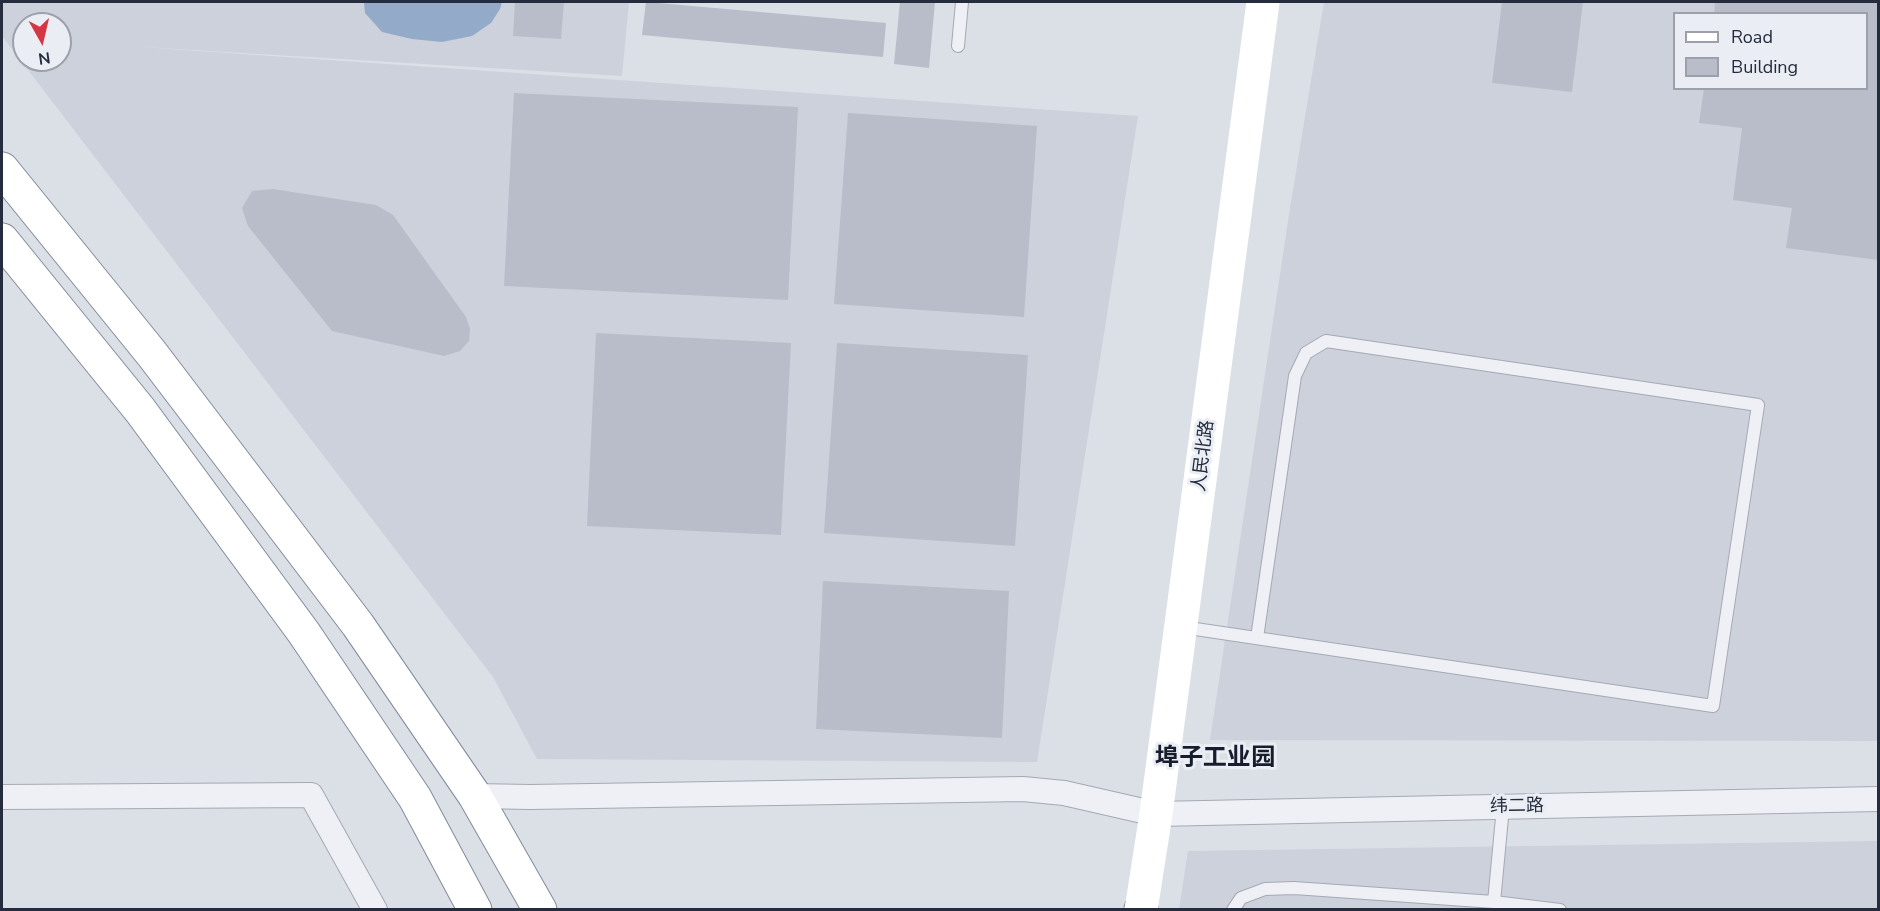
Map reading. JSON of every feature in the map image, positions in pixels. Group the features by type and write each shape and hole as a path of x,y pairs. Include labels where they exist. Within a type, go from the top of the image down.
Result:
{"main road":[{"name":"人民北路","path":"1141,909 1156,814 1263,2"},
{"path":"2,169 152,354 344,607 475,796 540,909"},
{"path":"2,240 140,410 304,633 415,798 476,909"}],"street":[{"name":"纬二路","path":"475,796 1023,789 1064,793 1156,814 1878,799"},
{"path":"2,797 311,795 375,909"}],"lane":[{"path":"958,46 962,2"},
{"path":"1181,627 1713,706 1758,405 1326,341 1306,353 1295,376 1257,638"},
{"path":"1494,902 1503,807"},
{"path":"1233,909 1241,898 1265,889 1294,888 1560,909"}],"shaded area":[{"path":"2,2 629,2 622,76 127,46 1138,116 1037,762 537,759 493,677 30,72 72,72 72,12 12,12 12,49 2,36"},
{"path":"1324,2 1878,2 1878,741 1210,740 1290,208"},
{"path":"1878,841 1878,909 1179,910 1188,851"}],"water":[{"path":"364,2 502,2 491,23 472,36 442,42 412,39 382,32 365,13"}],"building":[{"path":"515,2 564,2 561,39 513,36"},
{"path":"646,2 886,23 883,57 642,35"},
{"path":"900,2 935,2 929,68 894,64"},
{"path":"1502,2 1583,2 1572,92 1492,83"},
{"path":"1715,2 1878,2 1878,260 1786,248 1792,208 1733,200 1742,128 1699,123 1704,90 1868,90 1868,12 1714,12"},
{"path":"514,93 798,107 788,300 504,286"},
{"path":"848,113 1037,126 1024,317 834,304"},
{"path":"273,189 376,205 393,215 466,317 470,329 469,341 460,351 444,356 332,331 248,226 242,208 252,191"},
{"path":"596,333 791,343 781,535 587,526"},
{"path":"837,343 1028,355 1015,546 824,533"},
{"path":"823,581 1009,591 1002,738 816,729"}],"district":[{"name":"埠子工业园","path":"1215,759"}]}
